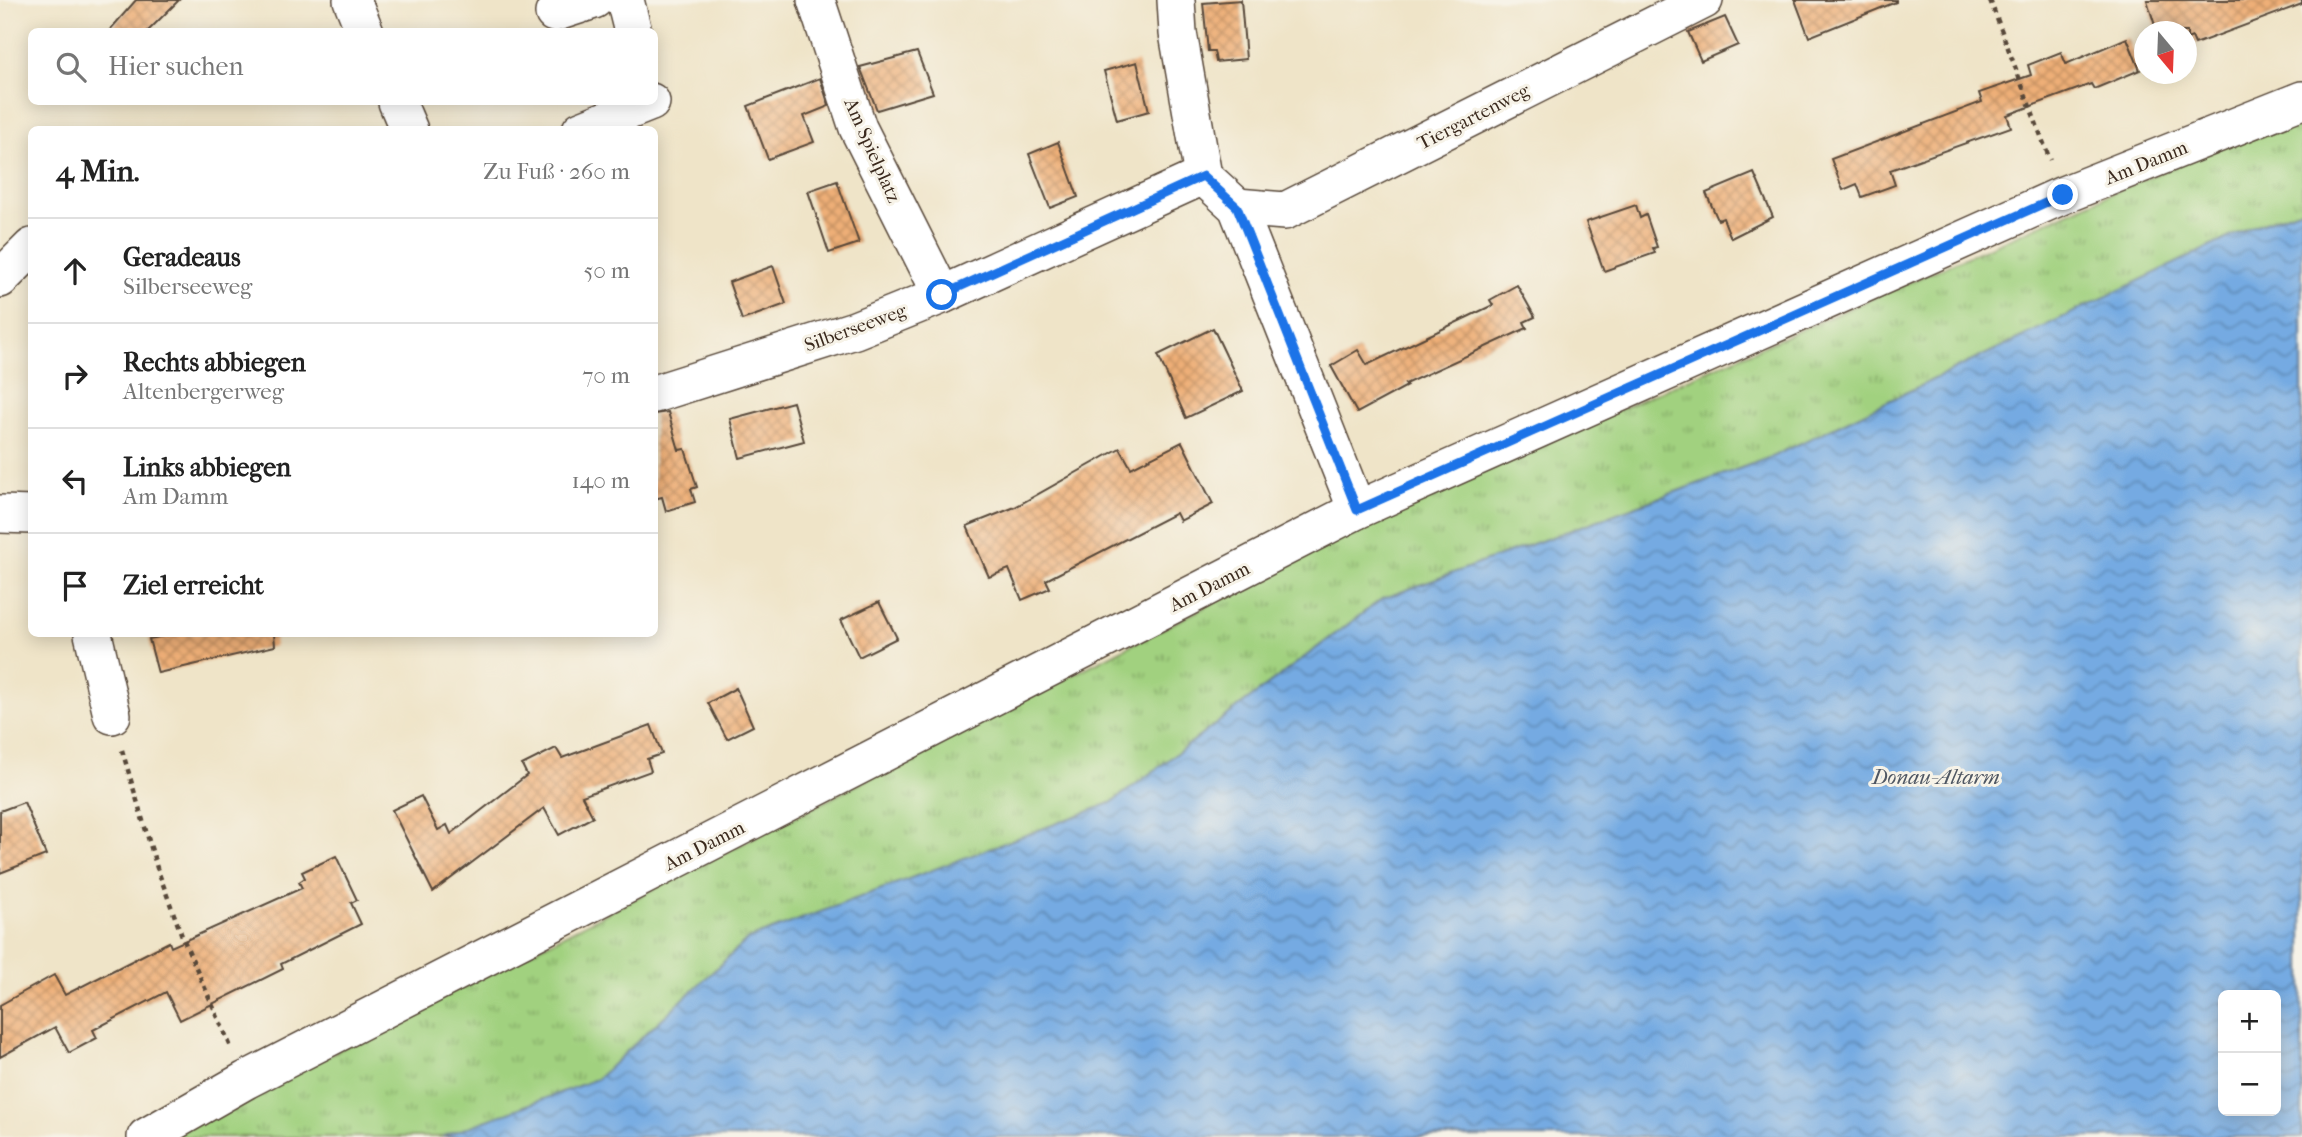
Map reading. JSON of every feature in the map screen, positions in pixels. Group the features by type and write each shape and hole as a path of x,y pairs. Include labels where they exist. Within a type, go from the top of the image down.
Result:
{"street":[{"path":"352,0 363,28"},
{"path":"554,13 594,0"},
{"path":"625,0 632,28"},
{"name":"Am Spielplatz","path":"816,0 858,128 942,295"},
{"path":"1176,0 1178,33 1203,176 1237,207 1357,510"},
{"name":"Tiergartenweg","path":"1237,207 1285,211 1704,0"},
{"name":"Am Damm","path":"146,1137 246,1080 1357,510 2063,195 2302,100"},
{"path":"398,105 408,126"},
{"path":"591,126 644,105"},
{"name":"Silberseeweg","path":"658,393 855,330 942,295 1203,176"},
{"path":"0,279 28,251"},
{"path":"0,514 28,515"},
{"path":"94,637 112,715"}],"path":[{"path":"1990,0 2063,195"},
{"path":"112,715 157,867 181,936 246,1080"}],"green space":[{"path":"2302,110 2302,209 2251,227 1774,456 1382,599 1111,803 748,939 597,1079 442,1137 169,1137 1422,496"}],"water":[{"name":"Donau-Altarm","path":"2302,209 2302,1137 442,1137 597,1079 748,939 1111,803 1382,599 1774,456 2251,227"}],"building":[{"path":"136,0 179,0 151,28 112,28"},
{"path":"1241,0 1246,59 1216,62 1214,51 1208,51 1203,3"},
{"path":"1795,0 1896,0 1896,2 1809,37"},
{"path":"2147,0 2302,0 2302,4 2197,43 2197,21 2154,21"},
{"path":"1725,17 1738,45 1701,61 1688,32"},
{"path":"2127,38 2134,55 2134,72 2094,89 2091,84 2007,115 2011,127 1890,170 1895,185 1862,197 1857,184 1843,190 1831,159 1982,102 1979,93 2031,75 2028,65 2061,52 2066,64"},
{"path":"917,52 933,93 877,110 860,67"},
{"path":"1137,62 1149,111 1117,120 1104,71"},
{"path":"820,78 829,106 804,116 814,142 768,159 748,106"},
{"path":"1058,142 1078,197 1050,208 1029,154"},
{"path":"1754,173 1773,217 1731,238 1723,218 1718,220 1706,193"},
{"path":"837,181 859,243 829,253 808,191"},
{"path":"1636,205 1640,218 1646,215 1657,247 1653,248 1655,253 1604,271 1586,222"},
{"path":"773,266 786,304 742,320 729,282"},
{"path":"1517,285 1535,317 1524,322 1527,328 1405,384 1407,386 1357,413 1331,366 1358,350 1367,365 1493,305 1490,300"},
{"path":"1213,328 1243,391 1186,418 1158,355"},
{"path":"793,402 804,441 740,458 730,419"},
{"path":"668,412 679,450 685,449 697,487 691,489 695,502 666,511 662,497 658,498 658,413"},
{"path":"1182,442 1213,504 1180,521 1176,513 1046,580 1050,588 1022,600 1009,569 989,577 967,526 1015,507 1120,448 1131,468"},
{"path":"879,602 897,638 859,657 841,620"},
{"path":"274,637 275,646 158,673 149,639"},
{"path":"736,688 753,726 727,739 708,703"},
{"path":"651,725 662,754 647,759 651,771 582,796 593,817 559,835 544,808 433,892 392,810 421,796 438,830 447,825 451,834 527,775 522,765 556,748 562,758"},
{"path":"24,802 46,855 0,873 0,811"},
{"path":"336,856 357,900 351,903 361,924 281,964 283,969 180,1020 166,992 93,1030 97,1038 69,1053 55,1027 0,1057 0,1005 54,975 65,995 169,942 171,947 302,888 299,882 305,878 302,872"}],"route":[{"path":"942,295 1203,176 1237,207 1357,510 2063,195"}]}
